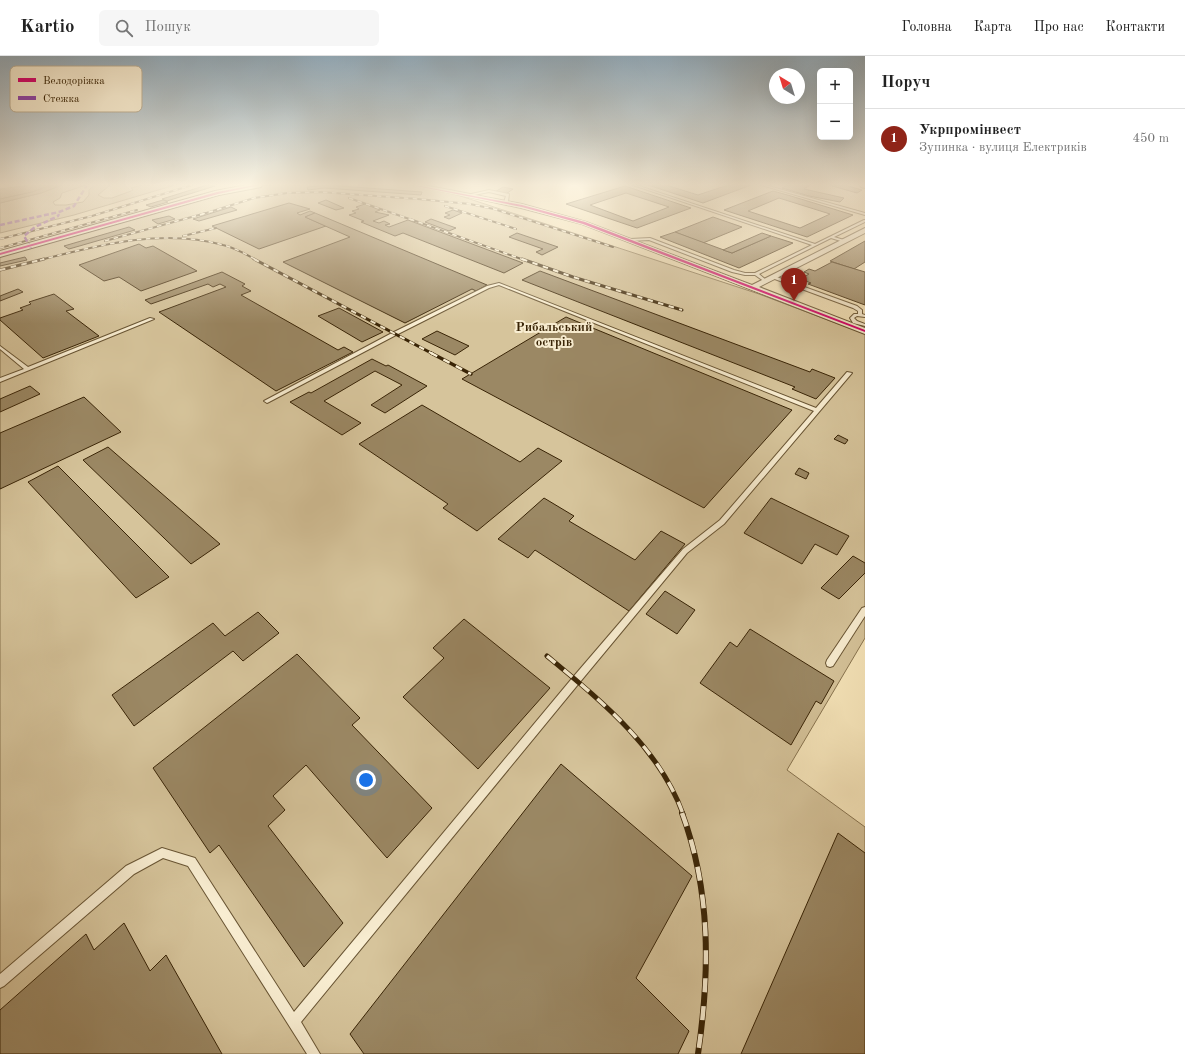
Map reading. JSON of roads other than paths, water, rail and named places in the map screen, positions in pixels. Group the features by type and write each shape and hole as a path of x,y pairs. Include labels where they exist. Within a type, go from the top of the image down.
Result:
{"street":[{"path":"0,254 80,232"},
{"path":"606,232 752,288 857,325 865,331"},
{"path":"752,288 862,232"}],"lane":[{"path":"775,232 815,245"},
{"path":"630,240 650,239 733,271 745,274 756,274 843,232"},
{"path":"831,237 843,241"},
{"path":"733,271 741,283"},
{"path":"756,274 764,281"},
{"path":"773,277 855,307 863,316"},
{"path":"267,401 394,334 488,287 497,284 816,410"},
{"path":"863,316 856,315 852,318 857,325 865,325"},
{"path":"0,380 152,319"},
{"path":"0,347 27,369"},
{"path":"293,1022 685,551 722,522 848,373"},
{"path":"830,663 865,610"},
{"path":"0,982 130,870 162,853 191,862 314,1054"}],"railway":[{"path":"0,239 30,232"},
{"path":"0,248 59,232"},
{"path":"105,241 139,232"},
{"path":"183,236 201,232"},
{"path":"445,232 524,260"},
{"path":"565,232 613,247"},
{"path":"40,260 108,244 154,238 200,240 232,248 256,260"},
{"path":"40,260 44,259"},
{"path":"254,259 433,354"},
{"path":"522,259 573,277 682,310"},
{"path":"0,270 40,260"},
{"path":"431,353 471,374"},
{"path":"547,656 626,726 659,767 683,814"},
{"path":"682,813 692,842 698,872 703,902 705,932 705,993 698,1054"}],"place":[{"name":"Укрпромінвест","path":"794,301"}],"district":[{"name":"Рибальський острів","path":"554,334"}]}
